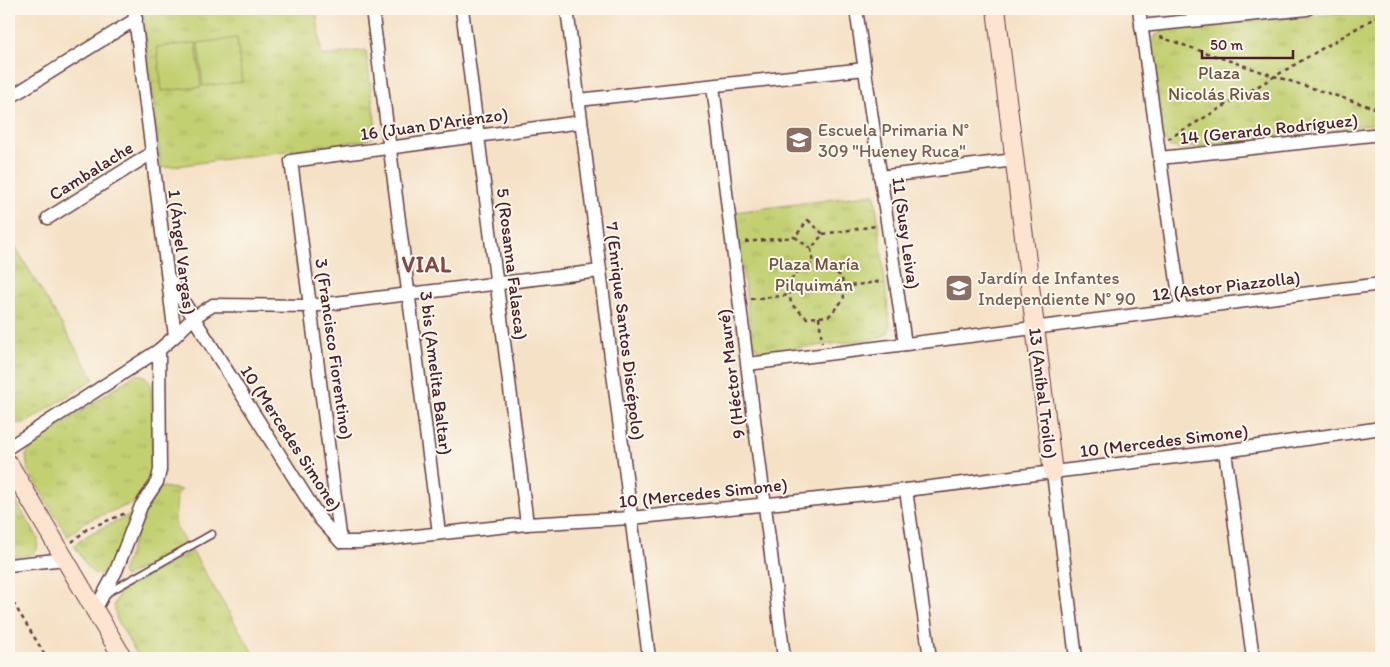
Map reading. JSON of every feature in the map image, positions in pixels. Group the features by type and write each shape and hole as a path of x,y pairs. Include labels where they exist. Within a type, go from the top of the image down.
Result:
{"street":[{"name":"3 bis (Amelita Baltar)","path":"372,9 439,533"},
{"name":"5 (Rosanna Falasca)","path":"462,9 528,524"},
{"name":"7 (Enrique Santos Discépolo)","path":"567,9 649,658"},
{"name":"11 (Susy Leiva)","path":"856,9 905,344"},
{"name":"13 (Aníbal Troilo)","path":"996,9 1076,658"},
{"path":"1139,9 1181,310"},
{"path":"1142,29 1307,9"},
{"path":"9,98 135,14"},
{"name":"1 (Ángel Vargas)","path":"135,14 175,336 159,350"},
{"path":"578,100 865,69"},
{"name":"9 (Héctor Mauré)","path":"713,86 784,658"},
{"name":"16 (Juan D'Arienzo)","path":"291,161 581,122"},
{"name":"14 (Gerardo Rodríguez)","path":"1159,152 1381,134"},
{"name":"Cambalache","path":"48,218 152,154"},
{"path":"880,177 1014,160"},
{"name":"3 (Francisco Fiorentino)","path":"291,161 341,542"},
{"path":"175,336 193,318 213,305 310,306 600,271"},
{"name":"10 (Mercedes Simone)","path":"168,277 320,519 341,542 359,542 528,524 631,518 906,490 1226,451 1381,428"},
{"name":"12 (Astor Piazzolla)","path":"748,364 1381,284"},
{"path":"9,447 159,350"},
{"path":"99,602 116,571 141,506 157,482 160,470 159,350"},
{"path":"1226,451 1253,658"},
{"path":"9,464 62,555 99,602 123,658"},
{"path":"906,490 930,658"},
{"path":"9,565 62,555"}],"lane":[{"path":"99,602 212,534"}],"path":[{"path":"1159,152 1274,76 1381,14"},
{"path":"1142,29 1274,76 1381,110"},
{"path":"795,237 808,220 823,234"},
{"path":"811,250 823,234 887,224"},
{"path":"733,244 795,237 811,250 813,265"},
{"path":"824,264 842,277 843,287 844,300 829,316 807,318 791,304 788,282 803,265 824,264"},
{"path":"843,287 895,279"},
{"path":"740,301 790,295"},
{"path":"819,317 825,354"},
{"path":"62,555 87,529 141,506"},
{"path":"9,596 47,658"}],"green space":[{"path":"142,9 316,9 322,56 366,50 376,130 374,136 367,140 161,168"},
{"name":"Plaza Nicolás Rivas","path":"1381,12 1381,123 1182,149 1169,146 1162,136 1151,48 1156,35 1168,27"},
{"path":"237,38 242,82 203,86 198,43"},
{"path":"196,43 201,87 162,91 157,47"},
{"name":"Plaza María Pilquimán","path":"875,194 890,326 888,333 880,338 767,352 757,349 752,341 735,212"},
{"path":"9,236 94,379 26,423 9,424"},
{"path":"136,374 145,376 151,385 153,470 135,502 84,522 68,537 28,471 26,455 36,442"},
{"path":"161,487 182,490 177,494 175,525 185,543 125,577 122,573 138,528 154,496"},
{"path":"9,490 38,538 37,550 29,555 9,557"},
{"path":"133,514 113,567 103,574 95,574 89,569 74,545 93,532"},
{"path":"192,551 256,658 139,658 117,620 114,606 120,591"}],"place":[{"name":"Escuela Primaria N° 309 \"Hueney Ruca\"","path":"799,140"},
{"name":"Jardín de Infantes Independiente N° 90","path":"959,288"}],"district":[{"name":"VIAL","path":"427,264"}]}
